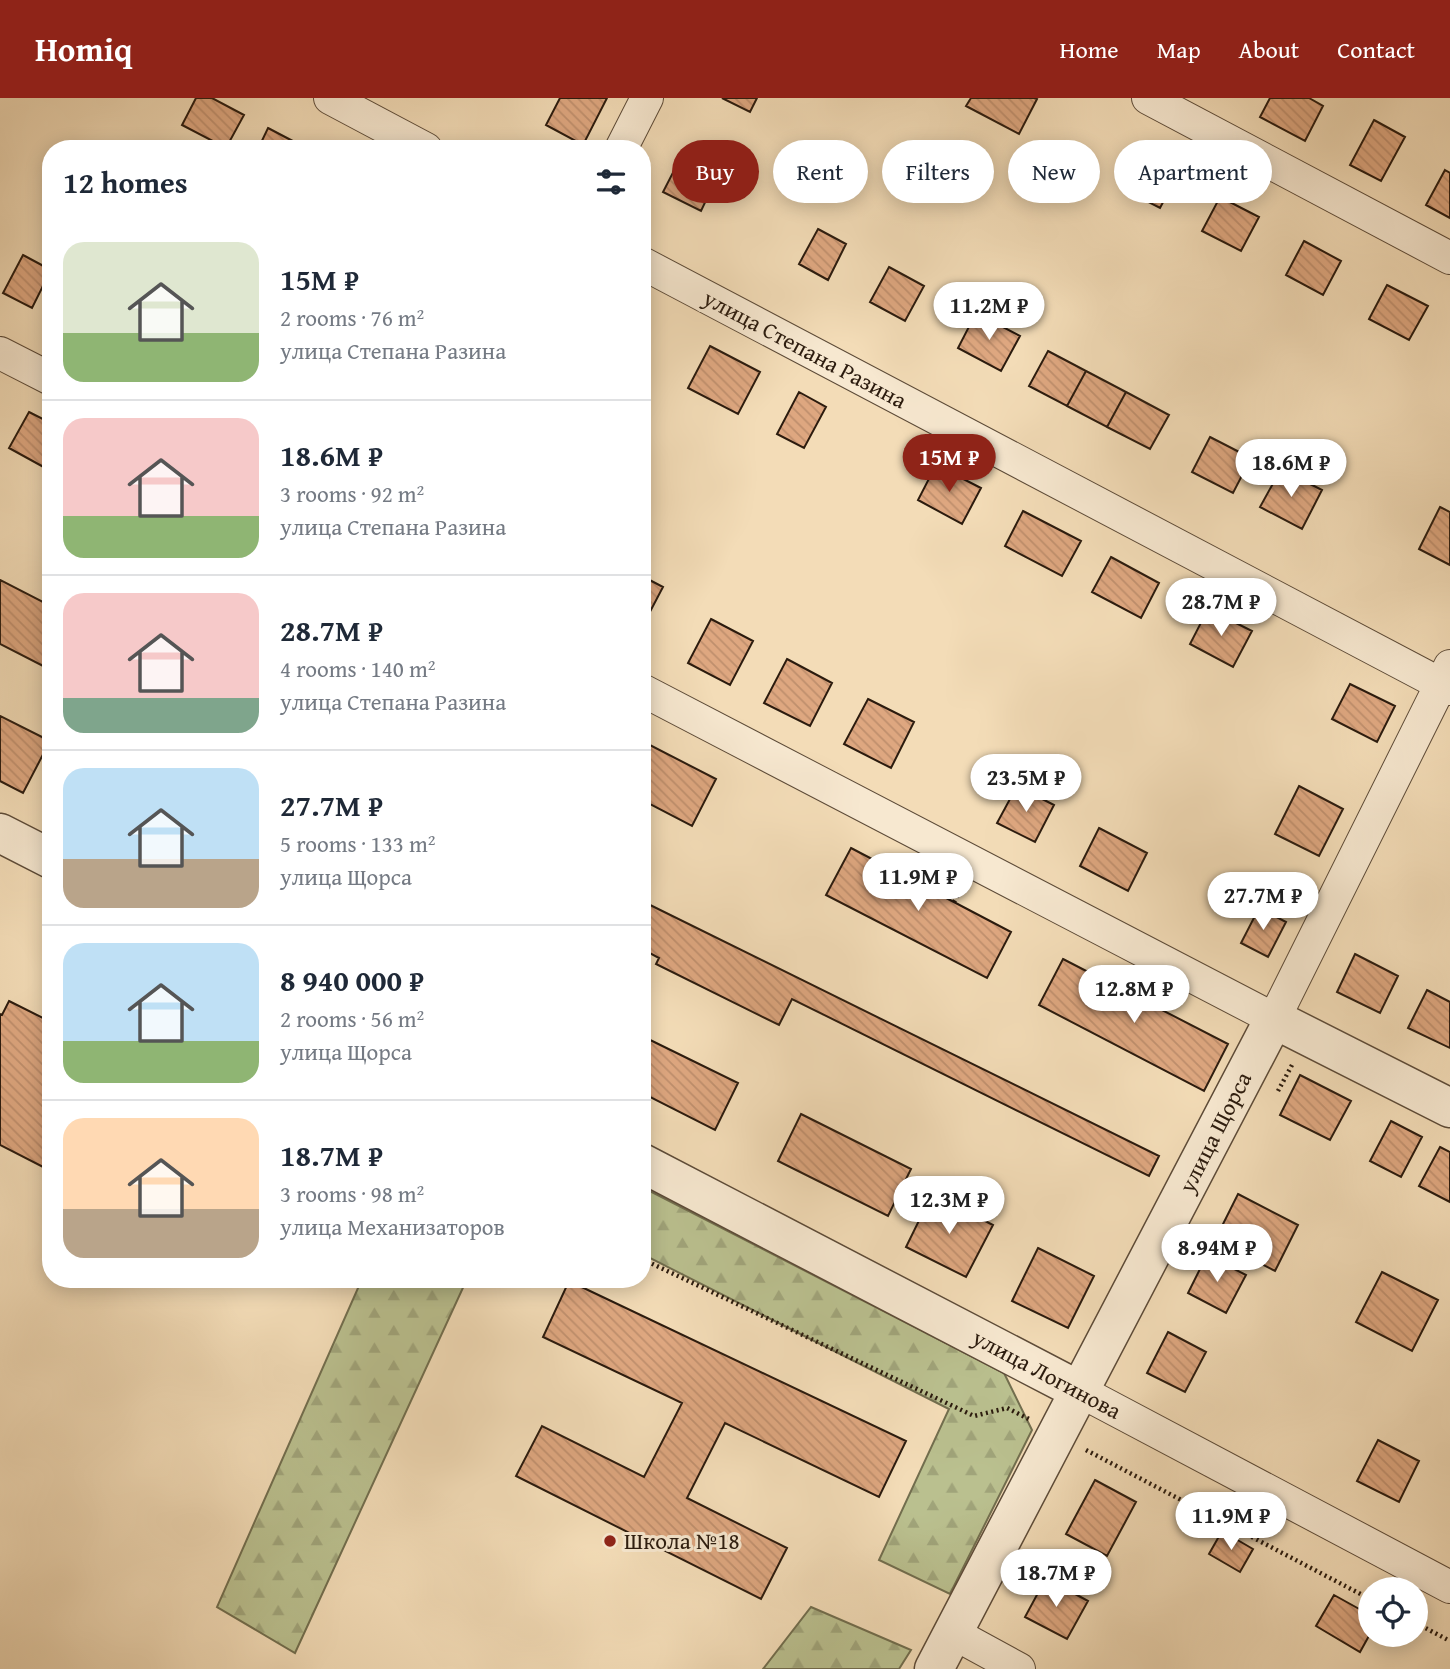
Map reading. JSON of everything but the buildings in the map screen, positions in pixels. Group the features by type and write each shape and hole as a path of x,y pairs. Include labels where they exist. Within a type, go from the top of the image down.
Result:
{"street":[{"path":"330,98 409,140"},
{"path":"626,140 648,98"},
{"path":"1148,98 1450,258"},
{"name":"улица Степана Разина","path":"651,268 1447,679"},
{"path":"0,353 42,374"},
{"name":"улица Щорса","path":"934,1669 1273,1020 1447,679"},
{"path":"651,695 1273,1020 1450,1108"},
{"path":"0,833 42,854"},
{"name":"улица Логинова","path":"651,1168 1450,1587"},
{"path":"953,1633 1019,1669"}],"path":[{"path":"954,902 962,887"},
{"path":"651,1263 974,1416 1007,1408 1358,1594"},
{"path":"1428,1630 1450,1642"}],"green space":[{"path":"651,1192 1004,1373 1032,1430 950,1594 879,1560 949,1409 651,1259"},
{"path":"358,1288 463,1288 295,1653 217,1607"},
{"path":"811,1607 911,1650 899,1669 763,1669"}],"place":[{"name":"Школа №18","path":"610,1541"}]}
